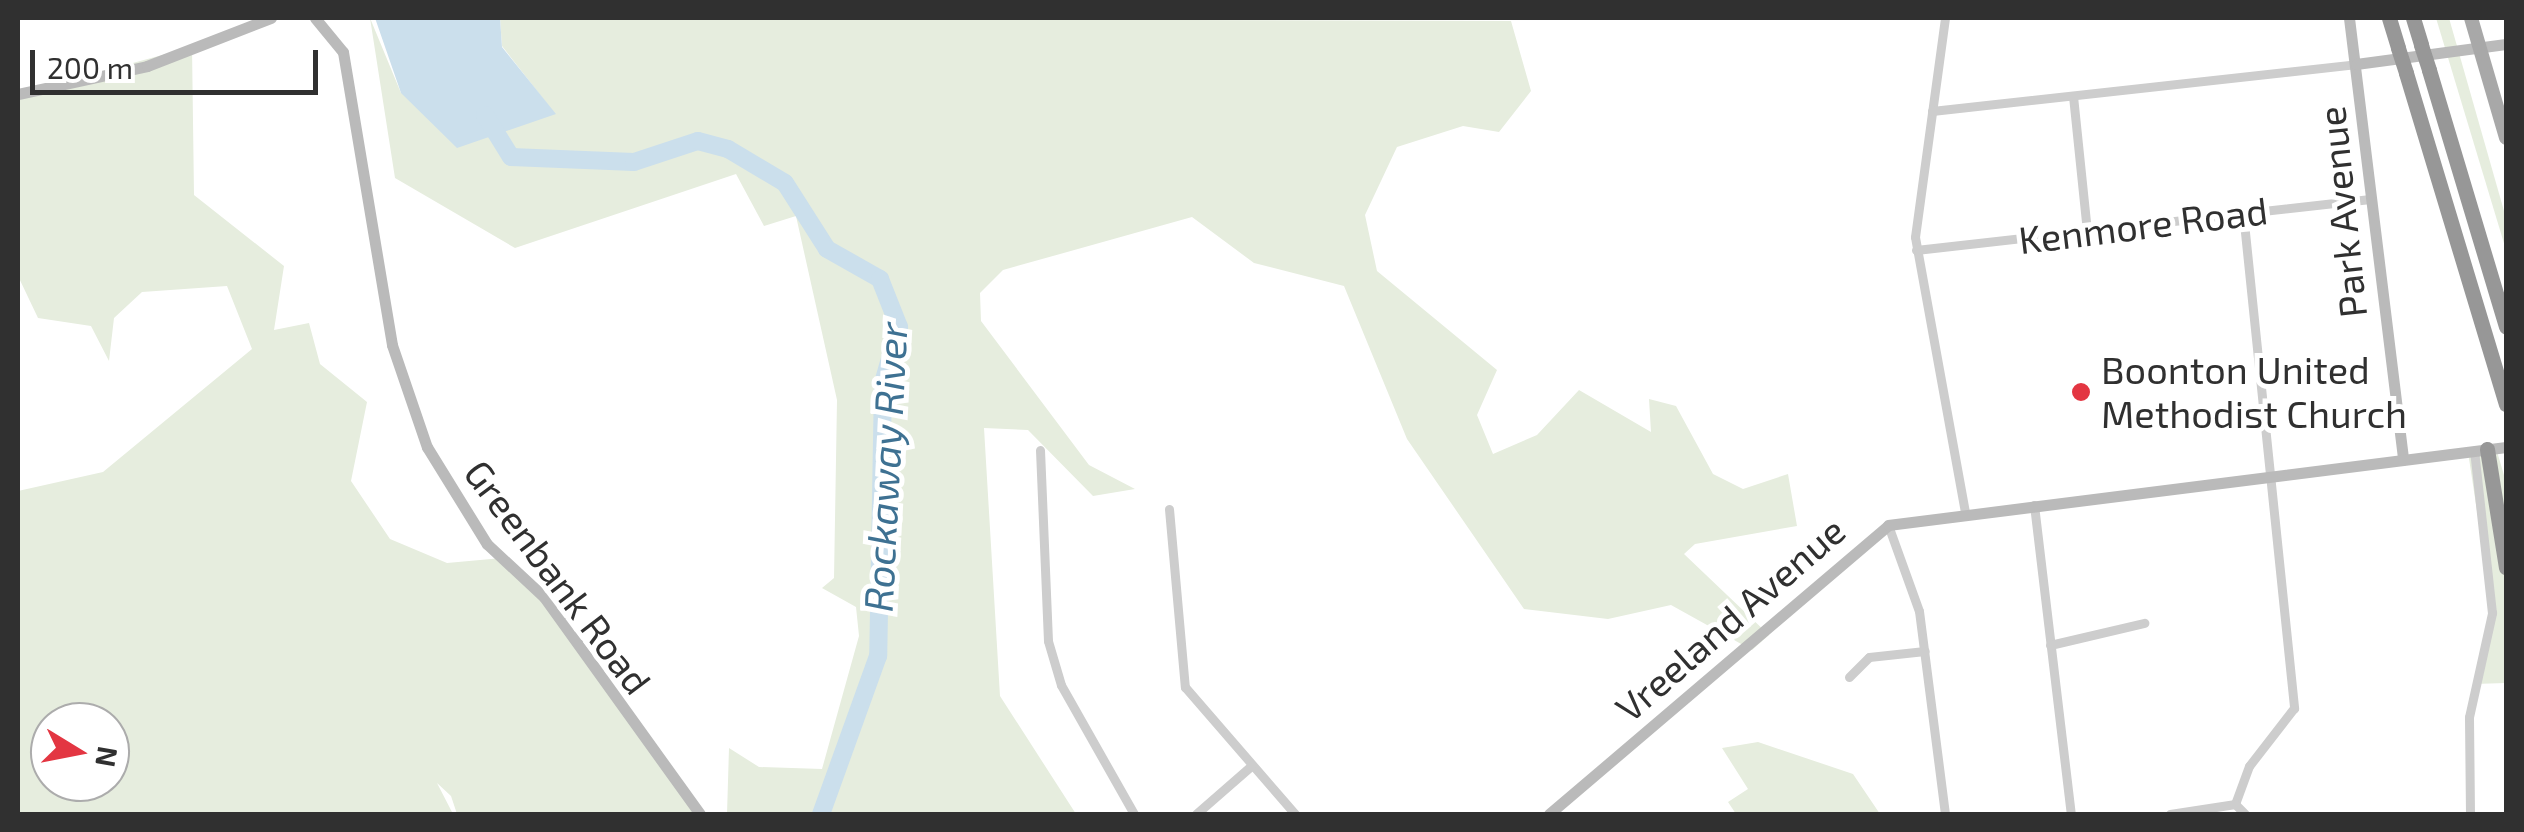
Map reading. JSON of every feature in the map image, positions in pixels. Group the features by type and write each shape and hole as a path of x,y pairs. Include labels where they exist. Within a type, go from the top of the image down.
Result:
{"highway":[{"path":"2389,18 2506,404"},
{"path":"2413,18 2506,327"},
{"path":"2480,450 2506,568"}],"main road":[{"path":"2471,18 2506,138"}],"street":[{"path":"18,94 146,66 271,18"},
{"name":"Greenbank Road","path":"315,18 343,52 392,345 427,447 486,544 544,597 700,814"},
{"path":"1944,18 1916,250 1965,513"},
{"name":"Park Avenue","path":"2349,18 2403,460"},
{"path":"1932,111 2481,50 2506,44"},
{"path":"2072,96 2088,232"},
{"name":"Kenmore Road","path":"1916,250 2370,199"},
{"path":"2235,804 2252,761 2294,708 2242,213"},
{"name":"Vreeland Avenue","path":"1550,814 1888,525 2506,447"},
{"path":"1040,450 1048,641 1061,685 1134,814"},
{"path":"2470,814 2469,717 2492,613 2480,450"},
{"path":"2034,505 2072,814"},
{"path":"1169,509 1185,687 1295,814"},
{"path":"1888,525 1925,651 1945,814"},
{"path":"2050,645 2144,624"},
{"path":"1849,677 1869,658 1925,651"},
{"path":"1196,814 1251,766"},
{"path":"2170,814 2235,804"},
{"path":"2235,804 2245,814"}],"green space":[{"path":"370,18 401,93 555,114 502,46 500,18 1511,21 1531,91 1499,132 1463,126 1397,147 1365,215 1377,271 1497,370 1477,415 1493,454 1537,435 1579,390 1651,432 1649,399 1676,406 1713,474 1743,489 1788,474 1797,526 1695,544 1684,554 1769,635 1752,650 1671,605 1608,619 1524,609 1407,439 1344,286 1254,263 1192,217 1003,270 980,293 981,321 1089,465 1135,489 1093,496 1028,430 984,428 1000,696 1076,814 727,814 729,748 759,767 822,769 859,636 856,607 822,588 834,578 837,400 796,216 764,226 736,174 515,248 395,178"},
{"path":"2436,18 2449,18 2506,218 2506,250"},
{"path":"192,47 194,195 284,266 274,330 309,323 320,364 367,402 351,481 390,539 447,563 502,558 533,585 702,814 457,814 451,796 437,783 453,814 18,814 18,491 103,472 252,349 227,286 142,292 114,318 109,361 91,326 38,318 18,276 18,94"},
{"path":"2496,448 2506,482 2506,683 2474,684 2492,610 2468,452"},
{"path":"1758,742 1853,774 1880,814 1736,814 1728,802 1748,789 1722,748"}],"water":[{"path":"375,18 500,18 502,47 556,114 457,148 401,93"}],"waterway":[{"name":"Rockaway River","path":"485,115 511,157 634,162 698,141 728,149 785,183 827,249 880,279 899,327 883,383 878,656 821,814"}],"place":[{"name":"Boonton United Methodist Church","path":"2081,392"}]}
